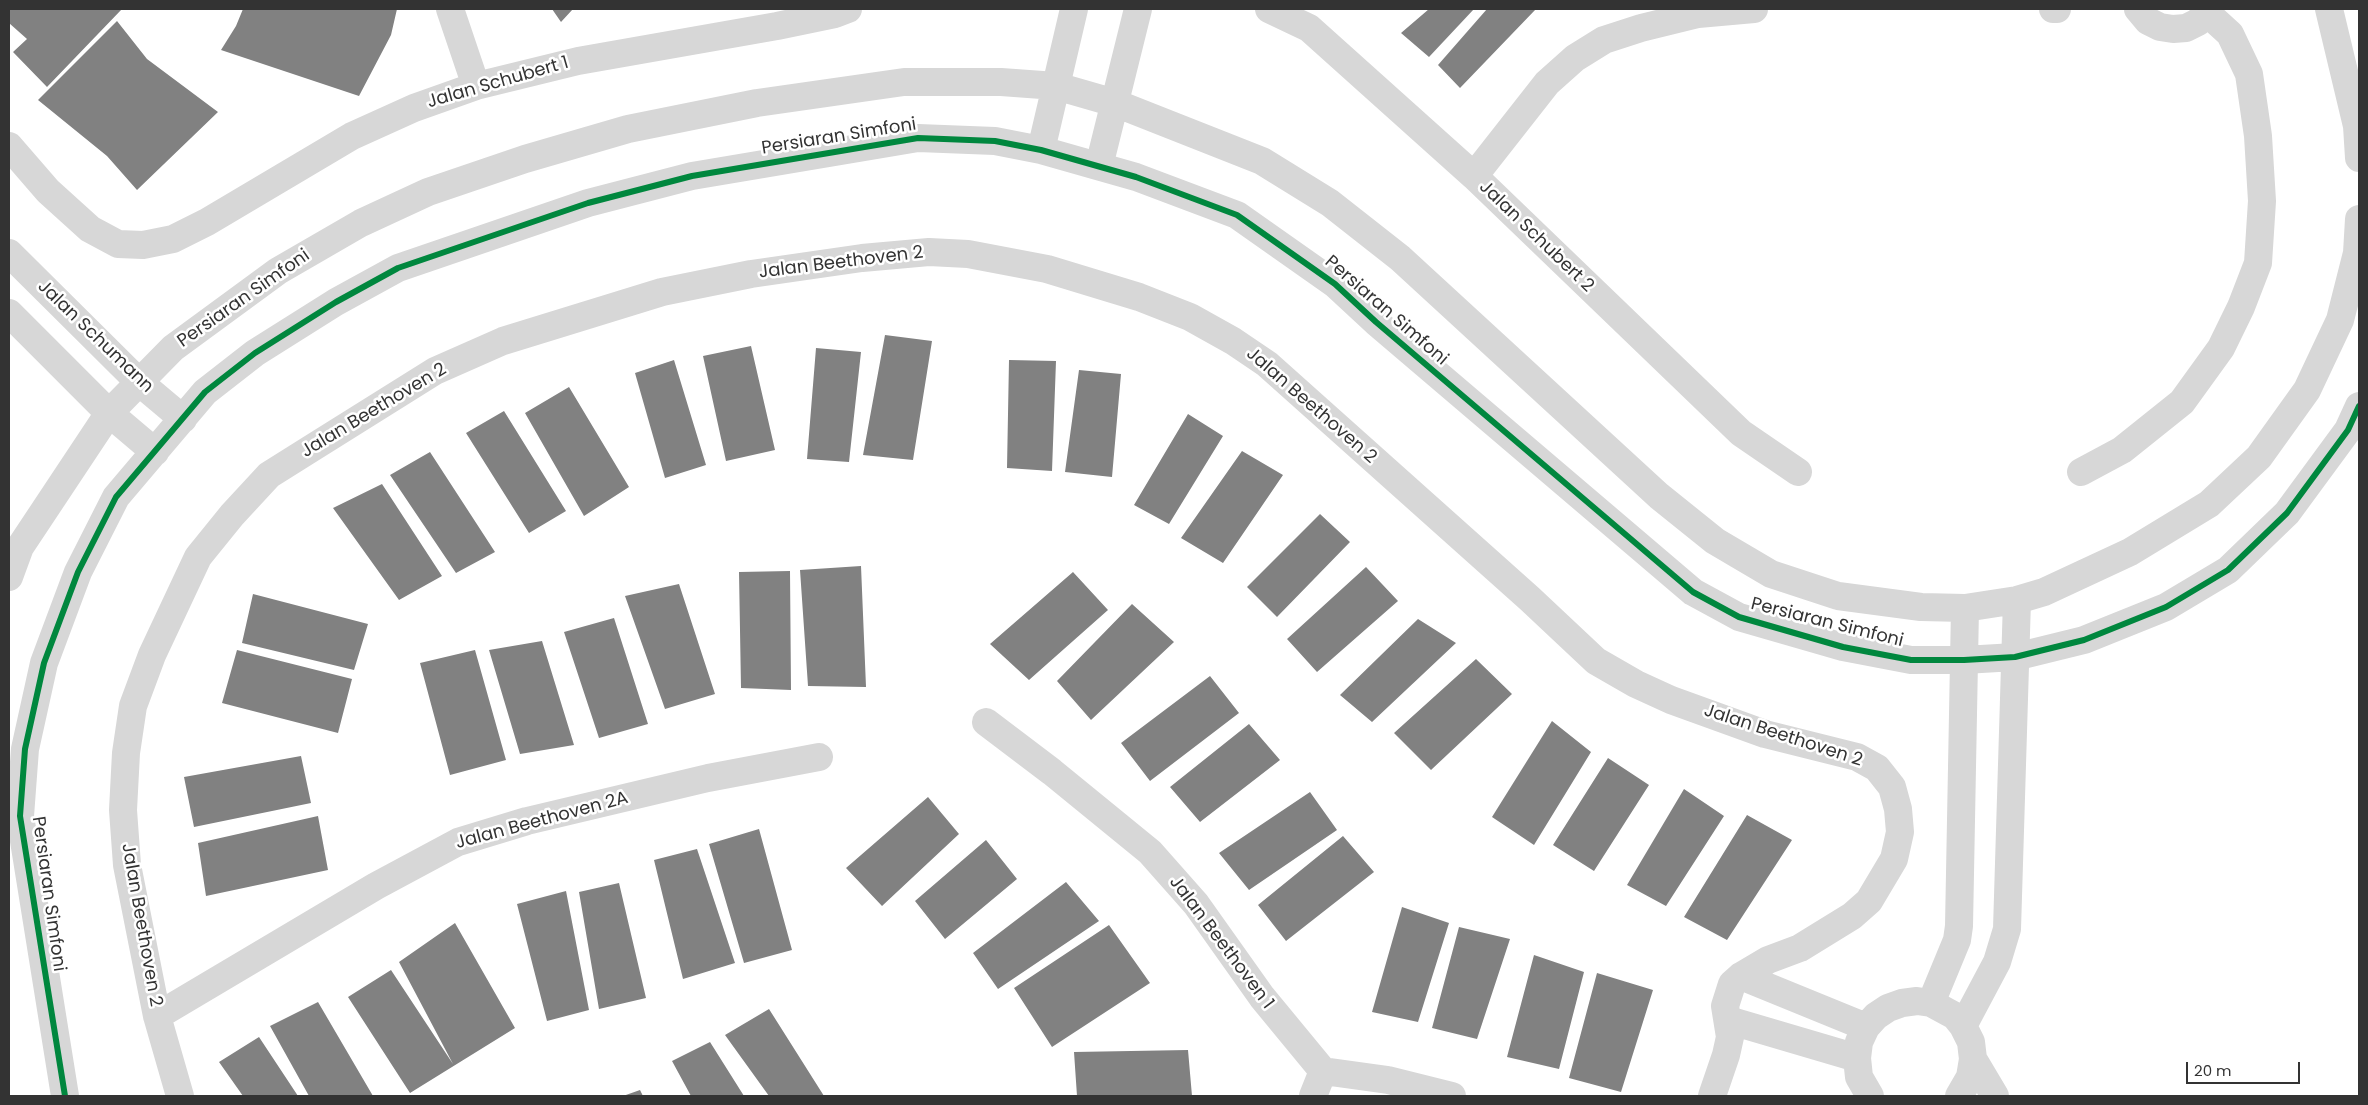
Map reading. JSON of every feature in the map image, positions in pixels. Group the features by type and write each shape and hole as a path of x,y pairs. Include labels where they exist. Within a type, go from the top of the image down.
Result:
{"street":[{"path":"450,9 476,86"},
{"name":"Jalan Schubert 1","path":"9,146 48,191 90,229 118,244 143,245 173,239 207,222 352,136 414,108 476,86 578,61 777,26 835,14 848,9"},
{"path":"1041,150 1074,9"},
{"path":"1099,166 1138,9"},
{"name":"Jalan Schubert 2","path":"1269,9 1314,19 1741,433 1798,472"},
{"path":"1474,176 1547,84 1576,58 1604,40 1641,28 1698,14 1754,9"},
{"path":"2081,472 2122,450 2182,402 2221,348 2241,307 2258,263 2262,201 2258,136 2249,74 2230,34 2208,11 2198,22 2186,28 2173,29 2160,27 2148,20 2138,9"},
{"path":"2329,9 2357,126 2359,158"},
{"name":"Persiaran Simfoni","path":"9,577 20,547 109,413 139,382 173,348 278,271 353,228 428,192 525,159 628,129 720,111 904,82 1001,82 1056,86 1115,103 1262,161 1330,203 1400,258 1659,496 1715,541 1771,574 1838,596 1921,607 1965,608 2017,600 2044,592 2130,552 2209,504 2259,457 2307,390 2340,320 2357,253 2359,219"},
{"name":"Persiaran Simfoni","path":"65,1096 20,816 25,749 44,663 78,572 116,498 205,392 255,353 336,302 398,268 588,203 692,176 918,138 995,141 1041,150 1136,177 1237,215 1335,284 1376,322 1692,592 1739,617 1843,646 1911,660 1964,660 2015,657 2084,640 2166,607 2228,570 2288,513 2348,430 2359,406"},
{"name":"Jalan Beethoven 2","path":"180,1096 157,1016 127,865 123,810 126,753 133,706 152,655 198,558 232,516 270,476 435,371 503,341 592,312 670,290 751,274 862,258 930,252 968,254 1047,269 1140,297 1190,317 1233,341 1267,364 1530,599 1596,661 1636,684 1671,700 1765,734 1857,757 1877,768 1892,787 1898,809 1900,832 1894,859 1870,901 1852,916 1800,948 1768,960 1736,980"},
{"name":"Jalan Schumann","path":"9,253 139,382 183,419"},
{"path":"9,313 109,413 155,452"},
{"path":"1963,1026 2004,947 2007,928 2017,600"},
{"path":"1930,1003 1957,940 1959,926 1965,608"},
{"name":"Jalan Beethoven 1","path":"986,722 1052,772 1150,852 1196,904 1262,997 1322,1071"},
{"name":"Jalan Beethoven 2A","path":"157,1016 376,886 458,842 528,821 708,778 819,757"},
{"path":"1712,1096 1730,1037 1724,1006 1736,980 1866,1027"},
{"path":"1870,1096 1859,1077 1857,1058 1859,1042 1866,1027 1876,1016 1902,1002 1916,1001 1930,1003 1955,1016 1963,1026 1971,1042 1973,1059 1970,1077 1959,1096"},
{"path":"1728,1020 1857,1058"},
{"path":"1973,1059 1996,1096"},
{"path":"1313,1096 1322,1071 1388,1080 1452,1096"}],"building":[{"path":"9,9 122,9 47,87 13,52 27,39 9,23"},
{"path":"243,9 397,9 391,35 359,96 221,50 236,26"},
{"path":"552,9 573,9 561,22"},
{"path":"1429,9 1474,9 1429,57 1401,33"},
{"path":"1487,9 1536,9 1460,88 1438,65"},
{"path":"117,21 147,59 218,112 137,190 107,156 38,100"},
{"path":"885,335 932,341 913,460 863,455"},
{"path":"751,346 775,450 726,461 703,356"},
{"path":"816,348 861,352 849,462 807,459"},
{"path":"674,360 706,465 665,478 635,373"},
{"path":"1009,360 1056,361 1052,471 1007,468"},
{"path":"1079,370 1121,374 1112,477 1065,472"},
{"path":"569,387 629,487 584,516 525,413"},
{"path":"504,411 566,511 529,533 466,433"},
{"path":"1188,414 1223,436 1169,524 1134,505"},
{"path":"1242,451 1283,475 1223,563 1181,538"},
{"path":"430,452 495,552 456,573 390,475"},
{"path":"382,484 442,576 399,600 333,508"},
{"path":"1320,514 1350,542 1277,617 1247,587"},
{"path":"861,566 866,687 808,686 800,570"},
{"path":"1366,567 1398,601 1317,672 1287,639"},
{"path":"790,571 791,690 741,688 739,572"},
{"path":"1073,572 1108,610 1029,680 990,644"},
{"path":"679,584 715,694 665,709 625,596"},
{"path":"253,594 368,624 354,670 242,643"},
{"path":"1132,604 1174,642 1091,720 1057,681"},
{"path":"614,618 648,724 599,738 564,632"},
{"path":"1418,619 1456,643 1372,722 1340,695"},
{"path":"542,641 574,745 520,754 489,650"},
{"path":"237,650 352,679 338,733 222,703"},
{"path":"475,650 506,760 450,775 420,663"},
{"path":"1476,659 1512,694 1431,770 1394,733"},
{"path":"1210,676 1239,713 1150,781 1121,743"},
{"path":"1552,721 1591,752 1534,845 1492,817"},
{"path":"1249,724 1280,760 1200,822 1170,787"},
{"path":"301,756 311,803 194,827 184,777"},
{"path":"1608,758 1649,785 1594,871 1553,845"},
{"path":"1684,789 1724,816 1666,906 1627,885"},
{"path":"1310,792 1337,830 1249,890 1219,853"},
{"path":"928,797 959,834 882,906 846,868"},
{"path":"1747,815 1792,840 1727,940 1684,917"},
{"path":"318,816 328,870 206,896 198,843"},
{"path":"759,829 792,950 744,963 709,844"},
{"path":"1343,836 1374,872 1286,941 1258,905"},
{"path":"986,840 1017,879 945,939 915,901"},
{"path":"697,849 735,963 683,979 654,860"},
{"path":"1066,882 1099,921 998,989 973,953"},
{"path":"619,883 646,998 599,1009 579,892"},
{"path":"566,891 589,1010 547,1021 517,904"},
{"path":"1402,907 1449,923 1418,1022 1372,1012"},
{"path":"455,923 515,1028 410,1093 348,997 391,970 453,1064 399,962"},
{"path":"1109,925 1150,983 1052,1047 1014,988"},
{"path":"1459,927 1510,939 1477,1039 1432,1028"},
{"path":"1534,955 1584,972 1559,1069 1507,1057"},
{"path":"1597,973 1653,990 1621,1092 1569,1078"},
{"path":"318,1002 373,1096 309,1096 270,1026"},
{"path":"769,1009 824,1096 769,1096 725,1035"},
{"path":"259,1037 298,1096 243,1096 219,1062"},
{"path":"710,1042 744,1096 691,1096 672,1061"},
{"path":"1188,1050 1192,1096 1077,1096 1074,1052"},
{"path":"640,1090 643,1096 623,1096"}],"cycle path":[{"path":"65,1096 20,816 25,749 44,663 78,572 116,497 205,392 255,353 336,302 398,268 588,203 692,176 918,138 995,141 1041,150 1136,177 1237,215 1335,284 1376,322 1693,592 1739,617 1843,647 1911,660 1964,660 2015,657 2084,640 2166,607 2228,570 2287,513 2348,430 2359,406"}]}
